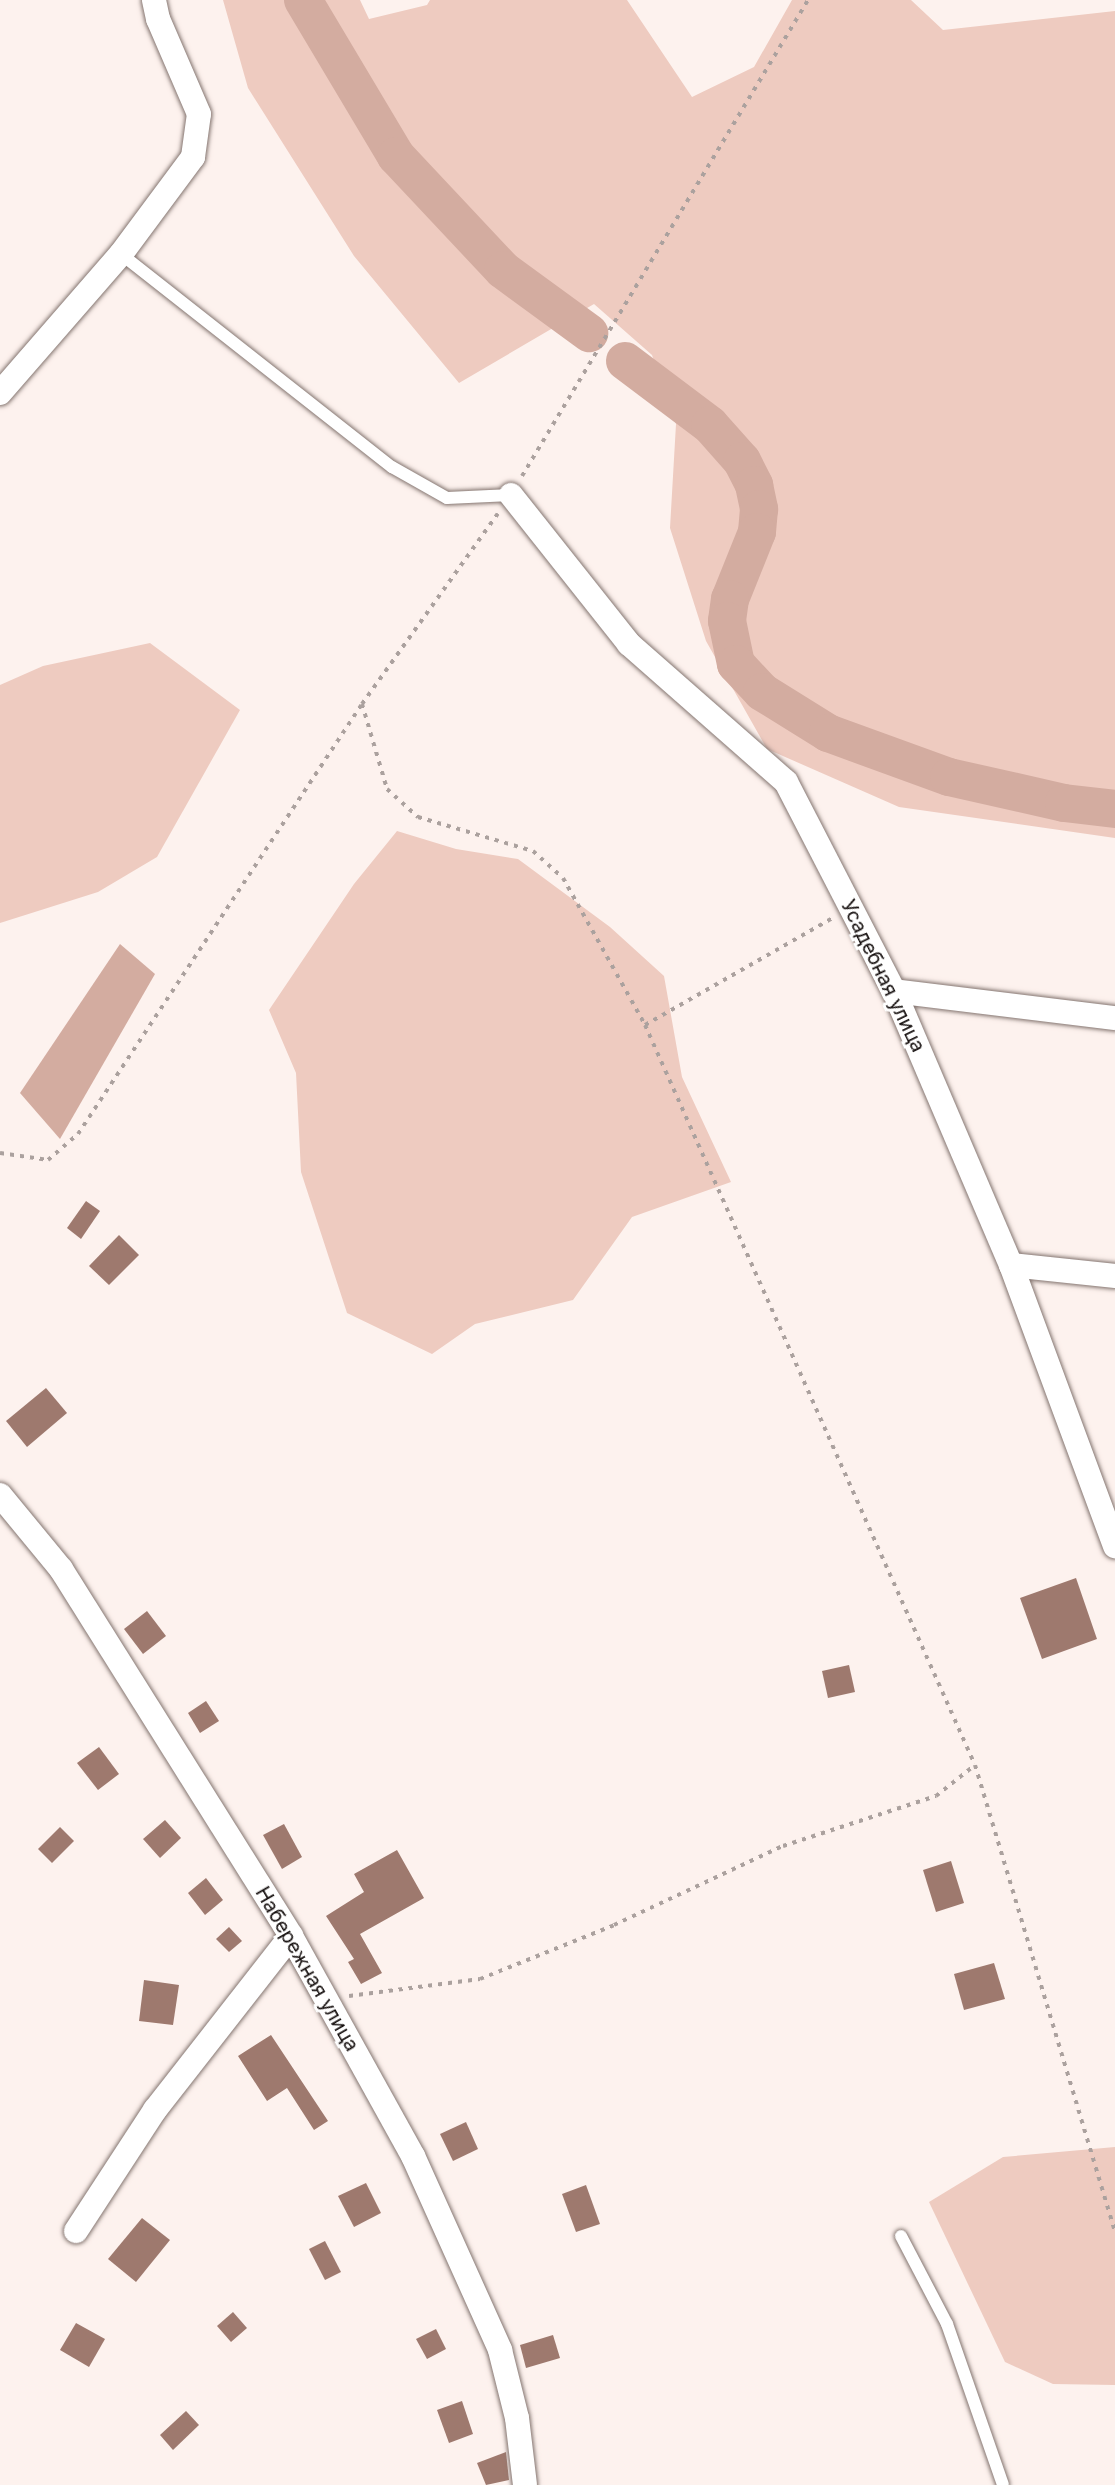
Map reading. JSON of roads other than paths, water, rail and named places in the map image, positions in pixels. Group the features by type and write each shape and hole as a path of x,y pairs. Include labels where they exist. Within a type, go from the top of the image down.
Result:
{"street":[{"path":"0,393 121,254 193,157 199,114 158,19 154,0"},
{"name":"Усадебная улица","path":"511,495 629,644 786,782 894,991 1011,1265 1115,1543"},
{"path":"894,991 1115,1018"},
{"path":"1011,1265 1115,1276"},
{"name":"Набережная улица","path":"0,1495 61,1569 291,1936 413,2156 500,2350 517,2418 525,2485"},
{"path":"76,2231 155,2110 291,1936"}],"lane":[{"path":"121,254 392,467 447,498 511,495"},
{"path":"901,2236 947,2324 1003,2485"}],"waterway":[{"path":"303,0 396,156 503,270 589,333"},
{"path":"625,361 710,425 742,461 754,485 759,509 757,532 730,599 727,621 736,664 762,692 828,733 949,777 1064,803 1115,809"}]}
